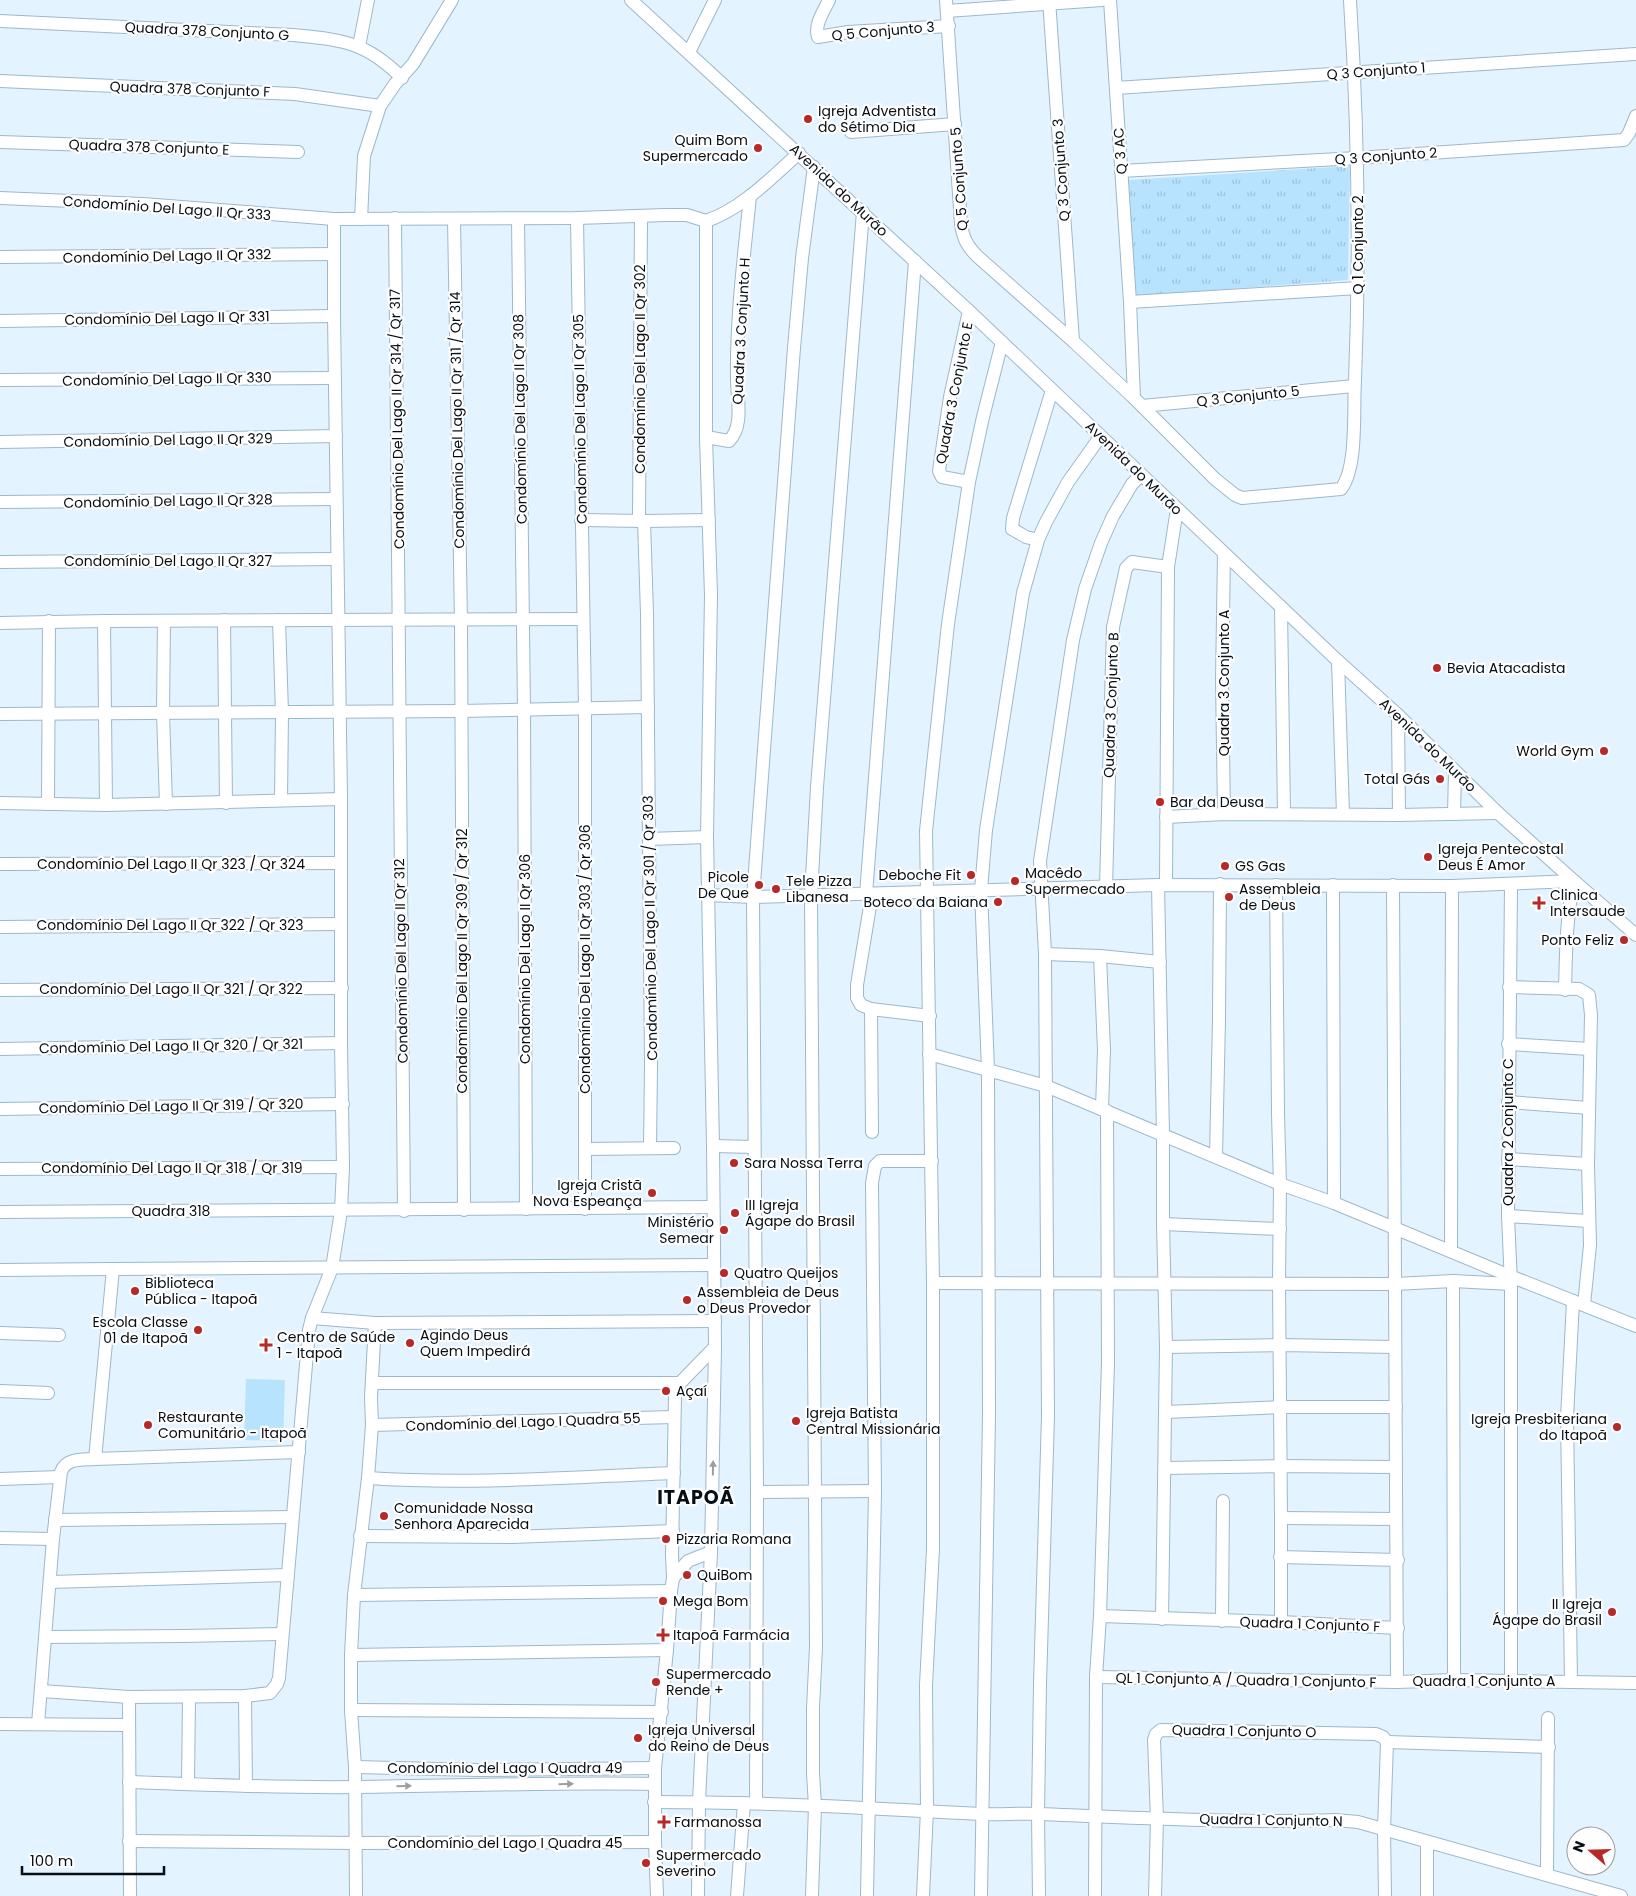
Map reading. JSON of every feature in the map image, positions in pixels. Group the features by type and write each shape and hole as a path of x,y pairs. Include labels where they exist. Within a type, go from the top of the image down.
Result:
{"street":[{"path":"359,46 368,0"},
{"path":"360,219 364,156 380,106 389,91 413,64 452,0"},
{"name":"Avenida do Murão","path":"631,0 969,311 1338,662 1398,715 1455,772 1574,882 1636,935"},
{"path":"688,52 714,0"},
{"name":"Q 5 Conjunto 3","path":"829,0 819,21 816,32 818,37 848,32 948,26"},
{"path":"947,5 1102,0"},
{"name":"Q 3 AC","path":"1110,0 1138,402"},
{"name":"Q 1 Conjunto 2","path":"1138,402 1215,478 1235,495 1242,498 1341,489 1345,480 1354,434 1358,288 1357,158 1350,0"},
{"name":"Q 3 Conjunto 3","path":"1049,2 1073,340"},
{"name":"Q 5 Conjunto 5","path":"947,5 961,224 964,240 969,249 1073,340 1138,402"},
{"name":"Quadra 378 Conjunto G","path":"0,20 324,38 359,46 386,62 402,78"},
{"name":"Q 3 Conjunto 1","path":"1116,88 1636,54"},
{"name":"Quadra 378 Conjunto F","path":"0,81 280,93 380,106"},
{"name":"Q 3 Conjunto 2","path":"1121,171 1357,158 1624,140 1630,133 1636,116"},
{"path":"851,132 955,124"},
{"name":"Quadra 378 Conjunto E","path":"0,142 298,152"},
{"path":"698,1896 699,1802 711,1552 716,1347 707,837 711,595 706,437 706,222 716,218 750,196 799,154"},
{"path":"737,1896 750,1803 757,1492 752,897 794,348 802,258 814,167"},
{"name":"Quadra 3 Conjunto H","path":"706,437 729,441 737,430 737,357 750,196"},
{"name":"Condomínio Del Lago II Qr 333","path":"0,198 143,204 334,219 518,219 688,215 706,222"},
{"path":"812,1896 815,1806 813,1773 816,1647 816,1492 811,895 817,787 863,212"},
{"name":"Condomínio Del Lago II Qr 302","path":"641,216 642,521 648,707"},
{"name":"Condomínio Del Lago II Qr 314 / Qr 317","path":"395,218 399,712"},
{"name":"Condomínio Del Lago II Qr 305","path":"577,218 585,709"},
{"path":"42,1691 129,1697 245,1696 266,1695 277,1684 309,1330 332,1268 341,1210 343,1167 341,1043 342,863 334,378 334,219"},
{"name":"Condomínio Del Lago II Qr 311 / Qr 314","path":"454,219 461,621 460,711"},
{"name":"Condomínio Del Lago II Qr 308","path":"518,219 524,709"},
{"name":"Condomínio Del Lago II Qr 332","path":"0,257 334,254"},
{"path":"915,261 869,894 857,998 860,1005 872,1009 930,1016"},
{"path":"1130,302 1358,288"},
{"name":"Quadra 3 Conjunto E","path":"968,482 942,478 939,471 950,397 969,311"},
{"name":"Condomínio Del Lago II Qr 331","path":"0,321 334,316"},
{"path":"923,1896 926,1810 926,1685 933,1549 932,1161 926,831 948,624 968,482 982,417 1002,342"},
{"name":"Condomínio Del Lago II Qr 330","path":"0,380 334,378"},
{"name":"Q 3 Conjunto 5","path":"1138,402 1354,386"},
{"path":"1038,540 1026,537 1012,529 1013,518 1052,390"},
{"name":"Condomínio Del Lago II Qr 329","path":"0,442 96,442 336,436"},
{"path":"981,1896 981,1814 988,1548 988,1070 981,890 986,830 1023,593 1038,540 1046,522 1068,482 1100,436"},
{"path":"1039,1896 1038,1814 1048,1416 1045,954 1041,890 1041,846 1073,640 1081,606 1093,565 1112,516 1132,484 1141,475"},
{"name":"Condomínio Del Lago II Qr 328","path":"0,502 336,499"},
{"path":"1162,1619 1166,1468 1166,1347 1160,962 1166,817 1168,567 1177,509"},
{"path":"581,520 709,520"},
{"name":"Quadra 3 Conjunto A","path":"1224,553 1222,680 1224,814"},
{"name":"Condomínio Del Lago II Qr 327","path":"0,562 337,559"},
{"name":"Quadra 3 Conjunto B","path":"1106,887 1113,627 1126,568 1132,562 1168,567"},
{"path":"1281,607 1284,814"},
{"path":"0,623 337,619 461,621 583,619"},
{"path":"224,620 226,803"},
{"path":"279,620 282,713 281,800"},
{"path":"48,804 49,621"},
{"path":"104,621 106,805"},
{"path":"164,621 163,713 166,804"},
{"path":"1338,662 1342,814"},
{"path":"0,714 399,712 648,707"},
{"name":"Condomínio Del Lago II Qr 301 / Qr 303","path":"648,707 650,1148"},
{"name":"Condomínio Del Lago II Qr 306","path":"524,709 526,1209"},
{"name":"Condomínio Del Lago II Qr 303 / Qr 306","path":"585,709 585,1209"},
{"name":"Condomínio Del Lago II Qr 309 / Qr 312","path":"460,711 464,1210"},
{"name":"Condomínio Del Lago II Qr 312","path":"399,712 404,1211"},
{"path":"1398,715 1399,815"},
{"path":"1454,814 1455,772"},
{"path":"0,803 106,805 341,799"},
{"path":"1166,817 1224,814 1399,815 1498,812"},
{"path":"649,839 707,837"},
{"name":"Condomínio Del Lago II Qr 323 / Qr 324","path":"0,864 342,863"},
{"path":"708,895 752,897 1220,884 1452,886 1574,882 1568,915 1565,990"},
{"path":"1216,1156 1220,884"},
{"name":"Quadra 2 Conjunto C","path":"1511,884 1508,1044 1511,1681"},
{"path":"1276,885 1280,1184 1281,1622"},
{"path":"1333,885 1334,1203"},
{"path":"1393,885 1395,1467 1398,1560 1397,1682"},
{"path":"1450,1251 1452,886"},
{"name":"Condomínio Del Lago II Qr 322 / Qr 323","path":"0,927 341,924"},
{"path":"1045,954 1100,956 1160,962"},
{"path":"1095,1896 1096,1677 1107,1429 1108,1282 1104,1050 1100,956"},
{"path":"1509,987 1579,990 1589,995 1590,1003 1589,1266 1579,1303 1567,1418 1571,1681"},
{"name":"Condomínio Del Lago II Qr 321 / Qr 322","path":"0,990 342,988"},
{"path":"872,1009 872,1132"},
{"name":"Condomínio Del Lago II Qr 320 / Qr 321","path":"0,1049 341,1043"},
{"path":"1508,1044 1590,1049"},
{"path":"929,1054 1046,1086 1280,1184 1334,1203 1450,1251 1510,1280 1579,1303 1636,1326"},
{"path":"1508,1102 1589,1108"},
{"name":"Condomínio Del Lago II Qr 319 / Qr 320","path":"0,1108 342,1104"},
{"path":"713,1146 754,1147"},
{"path":"585,1149 674,1148"},
{"path":"1508,1159 1588,1164"},
{"path":"867,1896 875,1491 872,1183 875,1166 880,1161 932,1161"},
{"name":"Condomínio Del Lago II Qr 318 / Qr 319","path":"0,1169 343,1167"},
{"name":"Quadra 318","path":"0,1212 404,1211 713,1207"},
{"path":"1508,1216 1588,1221"},
{"path":"1163,1224 1280,1229"},
{"path":"0,1270 714,1265"},
{"path":"95,1459 112,1269"},
{"path":"933,1283 1395,1284 1510,1280"},
{"path":"1453,1281 1454,1680"},
{"path":"312,1318 375,1324 715,1321"},
{"path":"356,1896 355,1767 351,1710 351,1655 354,1595 368,1478 372,1425 375,1324"},
{"path":"0,1333 59,1335"},
{"path":"1166,1347 1280,1345 1395,1347"},
{"path":"657,1896 654,1802 671,1591 674,1578 672,1554 673,1417 675,1397 680,1382 716,1347"},
{"path":"690,1372 704,1376 715,1388"},
{"path":"372,1383 680,1382"},
{"path":"0,1391 48,1393"},
{"path":"1166,1412 1281,1407 1396,1407"},
{"name":"Condomínio del Lago I Quadra 55","path":"372,1425 673,1417"},
{"path":"38,1724 53,1539 62,1468 74,1460 299,1452"},
{"path":"1166,1468 1280,1466 1395,1467"},
{"path":"368,1478 406,1480 538,1479 674,1473"},
{"path":"0,1478 60,1477"},
{"path":"757,1492 875,1491"},
{"path":"1222,1620 1223,1501"},
{"path":"56,1520 292,1516"},
{"path":"1282,1518 1396,1519"},
{"path":"360,1536 512,1537 673,1531"},
{"path":"0,1538 53,1539"},
{"path":"674,1578 688,1561 711,1552"},
{"path":"672,1554 688,1561"},
{"path":"1280,1557 1398,1560"},
{"path":"50,1582 288,1575"},
{"path":"354,1595 671,1591"},
{"name":"Quadra 1 Conjunto F","path":"1100,1616 1398,1628"},
{"path":"46,1637 282,1634"},
{"path":"351,1655 667,1650"},
{"name":"QL 1 Conjunto A / Quadra 1 Conjunto F","path":"1096,1677 1397,1682"},
{"name":"Quadra 1 Conjunto A","path":"1397,1682 1454,1680 1636,1683"},
{"path":"245,1696 246,1786"},
{"path":"129,1697 130,1896"},
{"path":"188,1784 189,1697"},
{"path":"351,1710 662,1712"},
{"path":"1547,1874 1548,1718"},
{"path":"0,1724 128,1725"},
{"name":"Quadra 1 Conjunto O","path":"1157,1819 1154,1740 1156,1734 1161,1730 1376,1734 1383,1737 1387,1742"},
{"path":"1385,1896 1384,1830 1387,1742 1549,1747"},
{"name":"Condomínio del Lago I Quadra 49","path":"355,1767 478,1770 656,1768"},
{"name":"Condomínio del Lago I Quadra 49","path":"129,1782 355,1787 598,1783 655,1784"},
{"name":"Quadra 1 Conjunto N","path":"654,1802 750,1803 981,1814 1038,1814 1157,1819 1335,1820 1358,1822 1621,1896"},
{"path":"1155,1896 1157,1819"},
{"name":"Condomínio del Lago I Quadra 45","path":"129,1842 655,1842"},
{"path":"1427,1842 1427,1896"}],"green space":[{"path":"1350,166 1348,280 1136,296 1128,180"},
{"path":"246,1379 285,1380 283,1441 244,1440"}],"place":[{"name":"Igreja Adventista do Sétimo Dia","path":"808,119"},
{"name":"Quim Bom Supermercado","path":"758,148"},
{"name":"Bevia Atacadista","path":"1437,668"},
{"name":"World Gym","path":"1604,751"},
{"name":"Total Gás","path":"1440,779"},
{"name":"Bar da Deusa","path":"1160,802"},
{"name":"Igreja Pentecostal Deus É Amor","path":"1428,857"},
{"name":"GS Gas","path":"1225,866"},
{"name":"Deboche Fit","path":"971,875"},
{"name":"Macêdo Supermecado","path":"1015,881"},
{"name":"Picole De Que","path":"759,885"},
{"name":"Tele Pizza Libanesa","path":"776,889"},
{"name":"Assembleia de Deus","path":"1229,897"},
{"name":"Boteco da Baiana","path":"998,902"},
{"name":"Clinica Intersaude","path":"1539,903"},
{"name":"Ponto Feliz","path":"1624,940"},
{"name":"Sara Nossa Terra","path":"734,1163"},
{"name":"Igreja Cristã Nova Espeança","path":"652,1193"},
{"name":"III Igreja Ágape do Brasil","path":"735,1213"},
{"name":"Ministério Semear","path":"724,1230"},
{"name":"Quatro Queijos","path":"724,1273"},
{"name":"Biblioteca Pública - Itapoã","path":"135,1291"},
{"name":"Assembleia de Deus o Deus Provedor","path":"687,1300"},
{"name":"Escola Classe 01 de Itapoã","path":"198,1330"},
{"name":"Agindo Deus Quem Impedirá","path":"410,1343"},
{"name":"Centro de Saúde 1 - Itapoã","path":"266,1345"},
{"name":"Açaí","path":"666,1391"},
{"name":"Igreja Batista Central Missionária","path":"796,1421"},
{"name":"Restaurante Comunitário - Itapoã","path":"148,1425"},
{"name":"Igreja Presbiteriana do Itapoã","path":"1617,1427"},
{"name":"Comunidade Nossa Senhora Aparecida","path":"384,1516"},
{"name":"Pizzaria Romana","path":"666,1539"},
{"name":"QuiBom","path":"687,1575"},
{"name":"Mega Bom","path":"663,1601"},
{"name":"II Igreja Ágape do Brasil","path":"1612,1612"},
{"name":"Itapoã Farmácia","path":"663,1635"},
{"name":"Supermercado Rende +","path":"656,1682"},
{"name":"Igreja Universal do Reino de Deus","path":"638,1738"},
{"name":"Farmanossa","path":"664,1822"},
{"name":"Supermercado Severino","path":"646,1863"}],"district":[{"name":"ITAPOÃ","path":"696,1497"}]}
